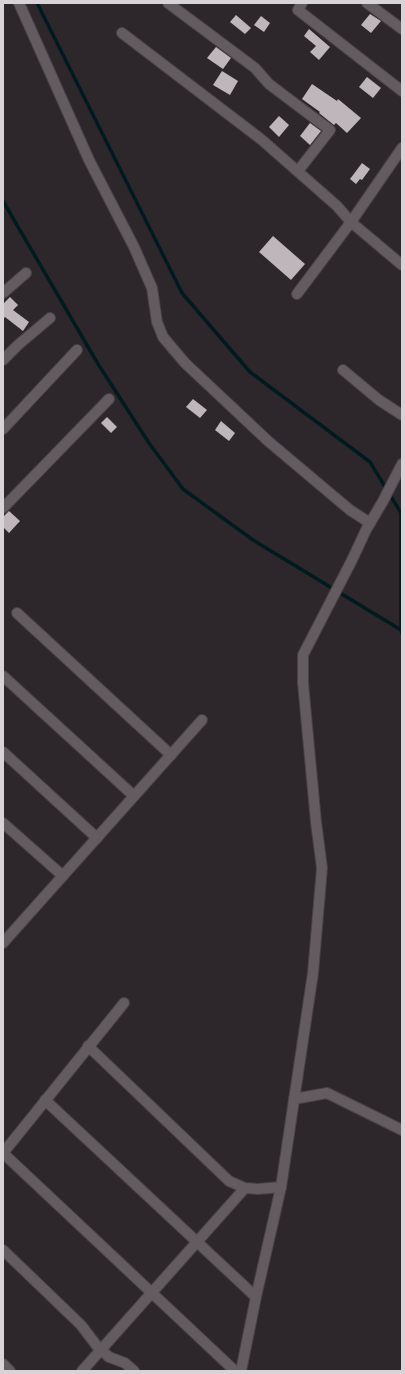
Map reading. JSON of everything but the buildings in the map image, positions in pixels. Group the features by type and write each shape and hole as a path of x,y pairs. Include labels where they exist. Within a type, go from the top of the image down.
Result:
{"street":[{"path":"19,3 89,160 134,247 146,274 152,288 157,322 163,337 185,363 268,441 350,510 370,523"},
{"path":"168,3 255,68 269,84 330,130 298,171"},
{"path":"302,3 298,10 402,91"},
{"path":"367,3 402,29"},
{"path":"122,33 262,140 337,206 351,222 402,265"},
{"path":"297,294 351,222 402,148"},
{"path":"3,293 26,273"},
{"path":"3,360 50,318"},
{"path":"3,429 77,350"},
{"path":"343,370 379,400 402,415"},
{"path":"3,508 109,399"},
{"path":"241,1371 281,1187 313,973 322,868 316,822 303,683 303,655 370,523 402,464"},
{"path":"17,613 171,755"},
{"path":"3,676 134,796"},
{"path":"3,943 202,720"},
{"path":"3,752 97,838"},
{"path":"3,823 63,876"},
{"path":"124,1003 3,1153 235,1371"},
{"path":"88,1046 229,1180 245,1188 258,1189 281,1187"},
{"path":"294,1099 327,1093 402,1130"},
{"path":"45,1100 256,1297"},
{"path":"82,1371 245,1188"},
{"path":"3,1250 81,1325 109,1357 125,1362 134,1371"},
{"path":"3,1364 10,1371"}],"waterway":[{"path":"37,3 182,293 250,372 370,462 401,513 401,630"},
{"path":"3,201 98,364 149,443 183,489 253,540 401,630 402,633"}]}
